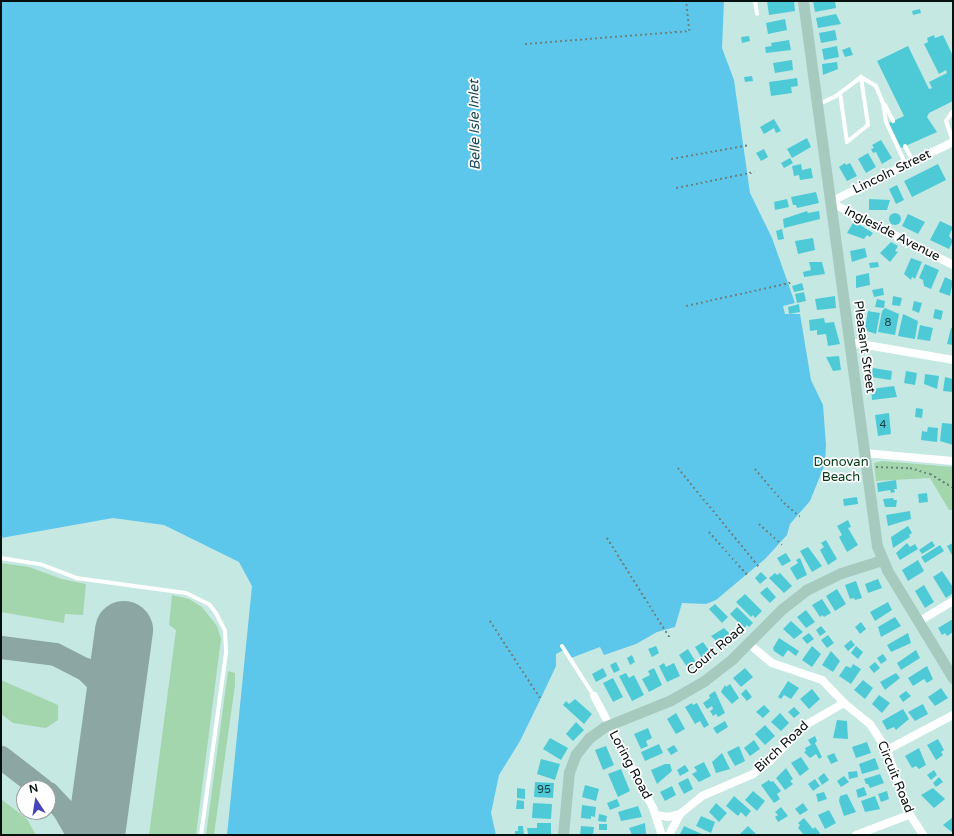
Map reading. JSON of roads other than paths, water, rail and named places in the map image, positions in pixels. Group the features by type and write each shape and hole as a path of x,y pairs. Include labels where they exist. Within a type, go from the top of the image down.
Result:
{"main road":[{"name":"Pleasant Street","path":"803,1 876,541 882,560 953,678"},
{"name":"Court Road","path":"563,835 567,785 573,761 586,741 609,725 657,706 690,689 728,662 782,609 806,590 841,573 882,560"}],"street":[{"name":"Lincoln Street","path":"830,202 953,142"},
{"name":"Ingleside Avenue","path":"830,202 953,265"},
{"path":"849,342 953,360"},
{"path":"864,453 953,460"},
{"path":"918,622 953,601"},
{"name":"Circuit Road","path":"748,643 772,663 822,680 844,703 870,724 887,750 909,815 923,835"},
{"name":"Loring Road","path":"594,696 656,815 662,835"},
{"name":"Birch Road","path":"670,835 680,814 702,796 757,772 804,726 844,703"},
{"path":"887,750 953,715"},
{"path":"656,815 668,817 680,814"},
{"path":"856,835 909,815"}],"lane":[{"path":"755,1 757,14"},
{"path":"817,105 840,93 861,77"},
{"path":"840,93 847,142 868,125 861,77"},
{"path":"861,77 874,85 893,121"},
{"path":"882,100 885,120 910,163"},
{"path":"953,111 946,121 953,142"},
{"path":"905,146 910,163"},
{"path":"1,558 40,564 76,578 186,593 209,604 216,613 224,631 226,653 201,835"},
{"path":"562,646 594,696"}],"water":[{"name":"Belle Isle Inlet","path":"1,1 724,1 722,48 734,80 750,193 772,238 795,303 783,306 785,314 800,314 811,380 823,405 826,445 825,464 810,501 790,524 787,535 765,559 716,600 706,604 682,603 675,627 657,632 636,644 604,655 600,647 571,658 566,649 556,654 556,666 541,698 520,741 499,775 491,813 496,835 227,835 252,586 239,562 164,525 113,518 1,538"}],"park label":[{"name":"Donovan Beach","path":"841,470"}]}
